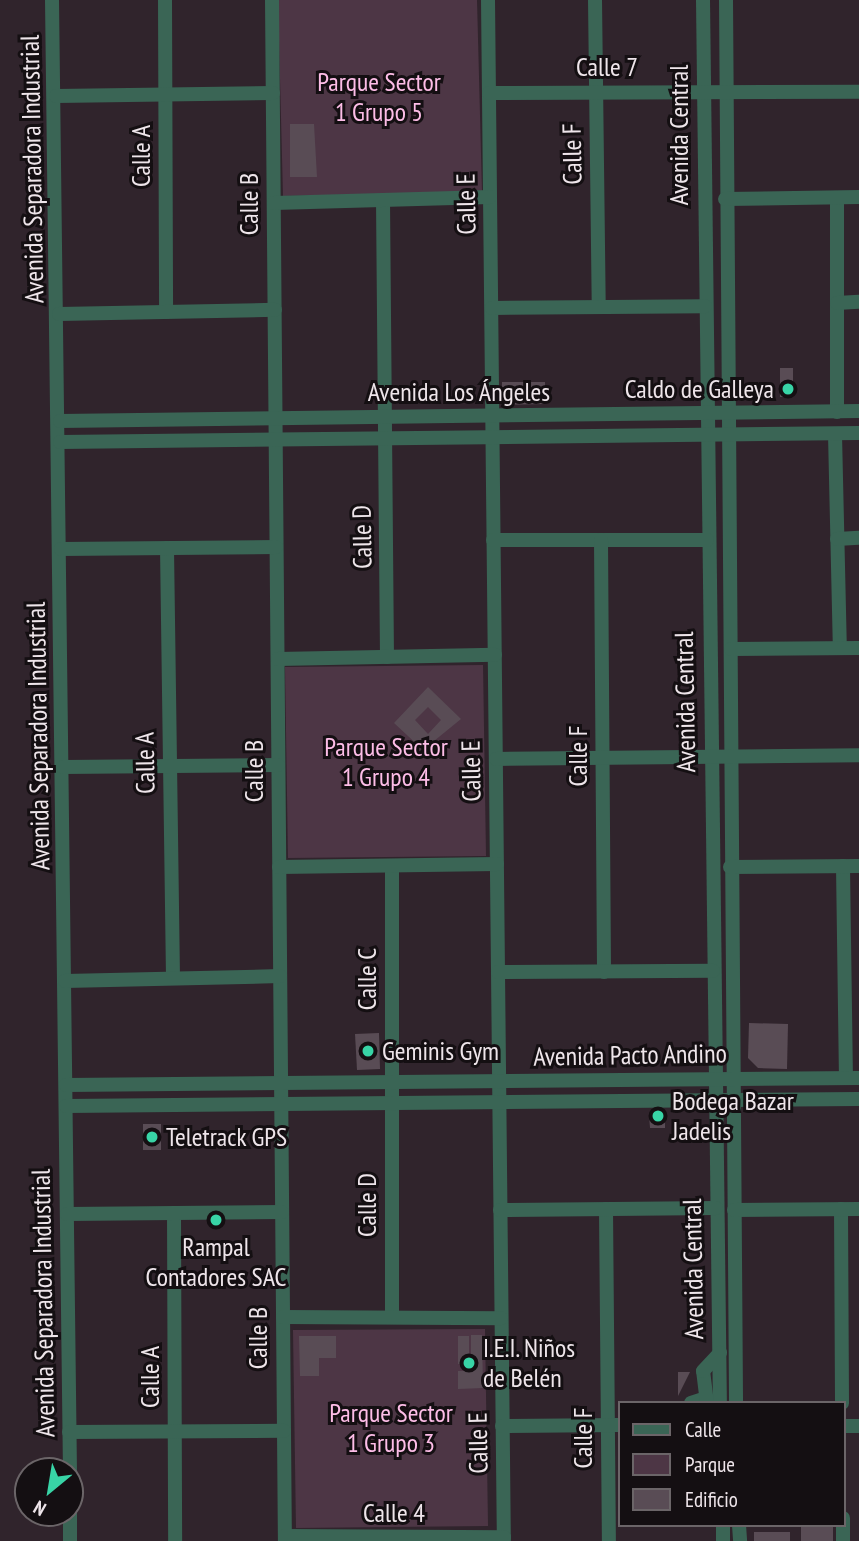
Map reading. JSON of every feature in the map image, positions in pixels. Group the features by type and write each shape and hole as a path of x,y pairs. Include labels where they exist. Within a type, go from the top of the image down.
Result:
{"street":[{"name":"Avenida Separadora Industrial","path":"52,0 57,96 69,1457"},
{"name":"Calle A","path":"165,0 166,312"},
{"name":"Calle B","path":"272,0 285,1539"},
{"name":"Calle E","path":"488,0 504,1539"},
{"name":"Calle F","path":"595,0 599,307"},
{"name":"Avenida Central","path":"703,0 707,540 730,867 736,1401"},
{"name":"Avenida Central","path":"720,1401 713,971 721,758 732,649 725,199 726,0"},
{"path":"725,92 859,92"},
{"name":"Calle 7","path":"489,93 725,92"},
{"path":"57,96 273,93"},
{"path":"274,203 491,197"},
{"path":"725,199 859,197"},
{"path":"837,198 837,412"},
{"path":"383,200 384,416"},
{"path":"837,303 859,302"},
{"path":"492,308 705,306"},
{"path":"59,314 275,310"},
{"name":"Avenida Los Ángeles","path":"60,421 859,411"},
{"name":"Calle D","path":"384,416 387,657"},
{"path":"835,433 840,648"},
{"name":"Avenida Los Ángeles","path":"60,442 859,433"},
{"path":"837,539 859,538"},
{"path":"494,540 707,540"},
{"name":"Calle F","path":"601,540 604,972"},
{"path":"61,549 276,547"},
{"name":"Calle A","path":"167,548 173,978"},
{"path":"732,649 859,648"},
{"path":"278,659 495,655"},
{"path":"496,760 859,755"},
{"path":"63,767 278,765"},
{"path":"279,867 497,864"},
{"name":"Calle C","path":"391,1093 392,866"},
{"path":"843,866 852,974 853,1078"},
{"path":"730,867 859,866"},
{"path":"498,972 713,971"},
{"path":"65,981 280,976"},
{"name":"Avenida Pacto Andino","path":"66,1106 281,1106 499,1081 853,1078"},
{"name":"Avenida Pacto Andino","path":"66,1085 281,1083 499,1103 859,1099"},
{"name":"Calle D","path":"391,1093 392,1317"},
{"path":"500,1210 716,1208"},
{"name":"Calle F","path":"606,1209 613,1425 609,1541"},
{"path":"841,1209 842,1401"},
{"path":"734,1210 859,1209"},
{"name":"Calle A","path":"174,1213 175,1541"},
{"path":"67,1214 282,1213"},
{"path":"283,1317 501,1318"},
{"path":"700,1401 703,1371 719,1353"},
{"path":"502,1426 613,1425"},
{"path":"69,1432 284,1432"},
{"name":"Calle 4","path":"285,1539 504,1539"}],"green space":[{"name":"Parque Sector 1 Grupo 5","path":"278,0 477,0 482,192 283,196"},
{"name":"Parque Sector 1 Grupo 4","path":"483,665 486,856 288,858 285,667"},
{"name":"Parque Sector 1 Grupo 3","path":"485,1329 488,1526 296,1528 293,1330"}],"building":[{"path":"290,124 314,124 317,177 290,177"},
{"path":"780,368 793,368 793,397 780,397"},
{"path":"502,382 545,382 546,404 502,405"},
{"path":"428,687 461,719 423,750 394,723","holes":["428,707 441,720 428,734 415,720"]},
{"path":"749,1023 788,1024 787,1069 758,1068 748,1058"},
{"name":"Geminis Gym","path":"379,1033 380,1069 357,1070 355,1034"},
{"path":"677,1049 705,1049 705,1065 677,1065"},
{"path":"665,1113 665,1128 650,1128 649,1114"},
{"name":"Teletrack GPS","path":"143,1124 161,1124 161,1150 143,1150"},
{"path":"471,1335 482,1335 483,1388 458,1389 458,1371 471,1371"},
{"path":"299,1336 336,1336 336,1358 319,1358 319,1376 300,1376"},
{"path":"458,1336 469,1336 469,1364 458,1364"},
{"path":"678,1372 690,1372 678,1396"},
{"path":"801,1527 833,1527 833,1541 801,1541"},
{"path":"754,1532 790,1532 790,1541 754,1541"}],"place":[{"name":"Caldo de Galleya","path":"788,389"},
{"name":"Geminis Gym","path":"368,1051"},
{"name":"Bodega Bazar Jadelis","path":"658,1116"},
{"name":"Teletrack GPS","path":"152,1137"},
{"name":"Rampal Contadores SAC","path":"216,1220"},
{"name":"I.E.I. Niños de Belén","path":"469,1363"}]}
